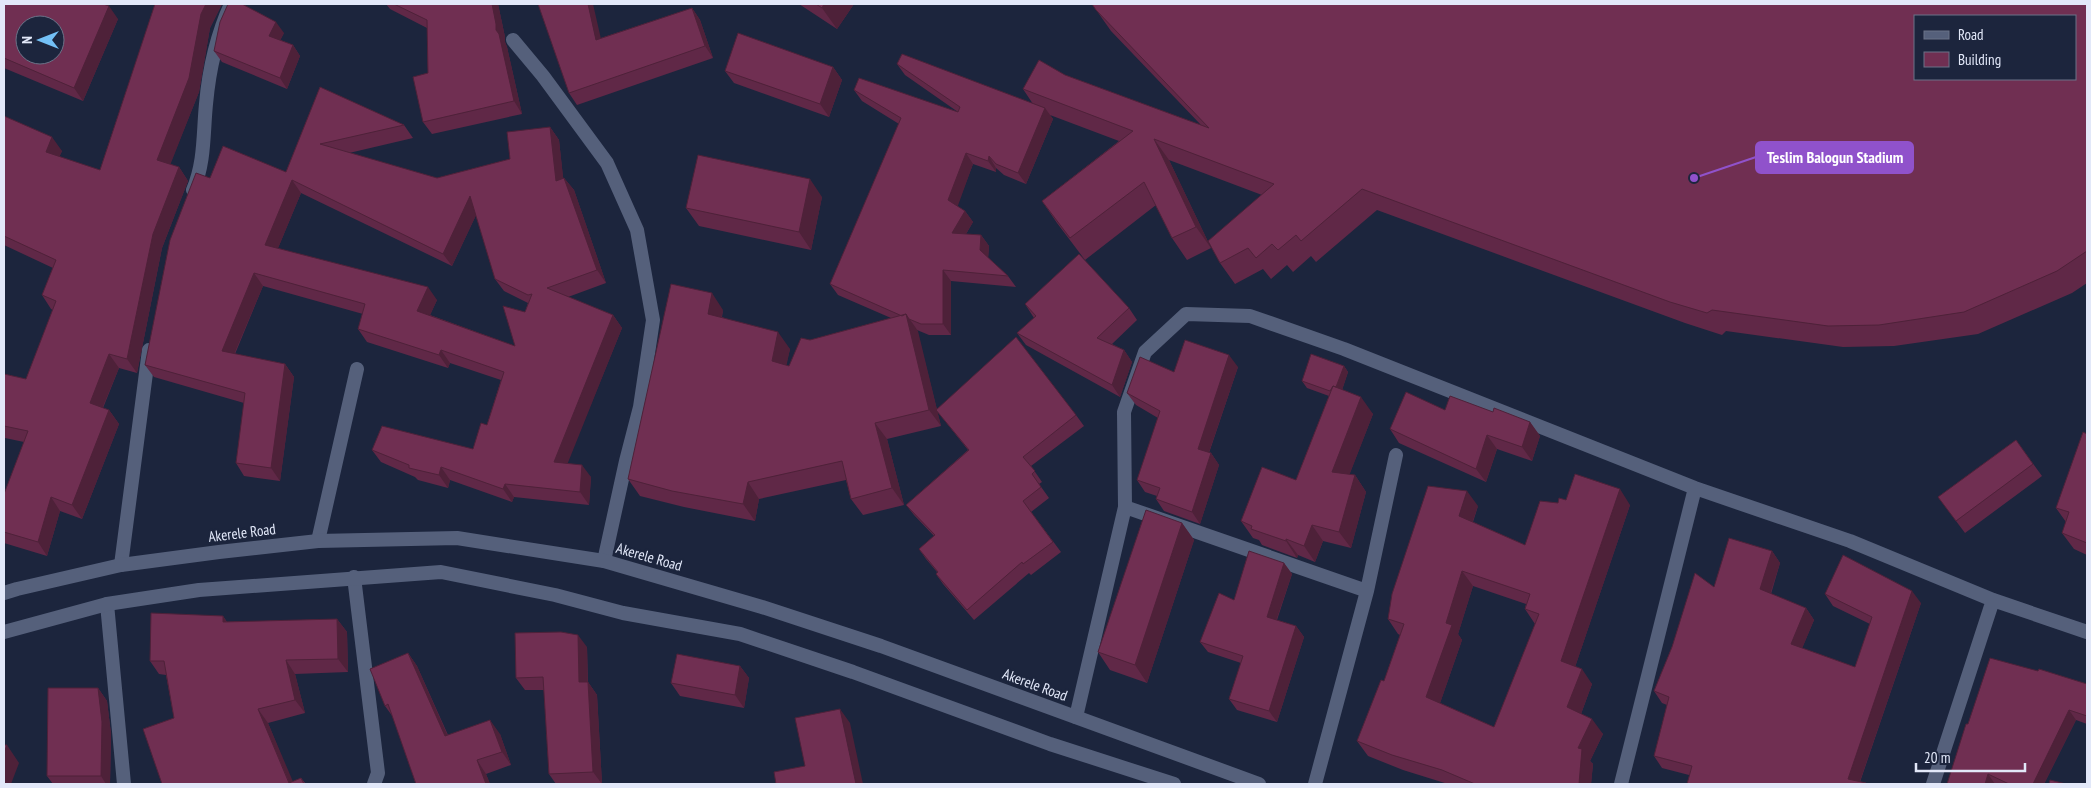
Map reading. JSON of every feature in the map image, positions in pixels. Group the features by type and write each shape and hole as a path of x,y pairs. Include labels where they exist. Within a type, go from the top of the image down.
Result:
{"street":[{"path":"188,206 198,180 204,153 206,103 219,30 231,4"},
{"path":"513,40 543,76 607,163 637,230 654,320 640,407 604,561"},
{"path":"1076,718 1125,507 1124,412 1145,352 1186,314 1250,316 1344,349 1695,488 1850,541 1993,600 2087,632"},
{"path":"121,565 146,371 153,334"},
{"path":"318,541 357,369"},
{"path":"1316,784 1367,591 1396,455"},
{"path":"1621,784 1695,488"},
{"path":"1125,507 1367,591"},
{"name":"Akerele Road","path":"4,594 16,589 121,565 318,541 457,538 604,561 762,607 872,643 1240,781 1259,784"},
{"path":"4,632 107,604 199,590 441,572 556,595 623,613 740,634 853,672 1050,744 1174,784"},
{"path":"354,577 378,773 374,784"},
{"path":"1933,784 1993,600"},
{"path":"107,604 124,784"}],"building":[{"path":"4,4 103,4 109,6 74,88 20,65 65,65 65,15 15,15 15,63 4,58"},
{"path":"155,4 206,4 201,14 189,78 157,160 179,167 153,234 127,359 109,354 90,403 109,410 72,505 51,497 38,542 4,532 4,494 28,431 4,426 4,374 26,379 56,301 42,295 56,260 4,236 4,116 52,137 46,152 100,170"},
{"path":"228,4 242,4 276,22 269,36 293,45 280,78 214,51 220,22"},
{"path":"394,4 492,4 496,30 499,34 514,101 423,122 413,77 428,73 427,20"},
{"path":"538,4 588,4 596,40 692,8 705,46 569,93"},
{"path":"816,4 824,4 822,8"},
{"path":"1092,4 2087,4 2087,251 2057,271 1964,312 1879,325 1828,326 1712,310 1707,313 1670,302 1362,189 1301,241 1296,235 1278,250 1272,244 1256,258 1248,248 1220,263 1208,241 1274,184 1154,139 1196,227 1172,238 1144,182 1070,238 1042,201 1133,131 1023,89 1039,60 1065,75 1209,128"},
{"path":"738,33 833,67 820,104 725,71"},
{"path":"902,54 1045,108 1018,173 996,164 989,156 988,161 966,153 948,200 965,211 952,233 981,235 980,250 1008,276 943,270 943,324 921,324 909,319 906,314 902,316 830,284 901,118 854,90 859,78 958,112 960,107 897,64"},
{"path":"320,87 404,125 320,144 437,178 510,159 507,132 550,127 556,181 564,178 597,270 547,288 613,315 554,462 582,465 580,492 505,484 503,489 441,467 439,475 409,468 409,465 372,450 382,426 473,449 481,423 487,425 504,372 441,350 439,355 358,329 365,304 254,273 222,351 285,364 271,468 236,463 245,393 145,365 170,240 196,173 210,178 223,146 286,172","holes":["292,180 443,254 470,196 495,279 528,295 532,294 525,312 503,306 515,346 417,311 428,287 265,245"]},
{"path":"698,155 810,179 799,232 686,208"},
{"path":"1079,254 1129,308 1097,338 1124,350 1112,385 1017,333 1036,316 1025,304"},
{"path":"671,284 712,293 708,314 778,332 772,361 789,366 801,338 810,340 906,314 929,410 875,423 892,488 851,499 842,461 748,482 743,504 672,491 628,479"},
{"path":"1016,337 1076,415 1023,457 1035,471 1032,474 1041,487 1023,501 1053,542 1023,564 1022,562 967,610 936,574 938,572 919,549 935,535 906,505 969,450 936,410"},
{"path":"1185,340 1229,355 1198,449 1211,453 1192,512 1156,499 1160,488 1137,480 1160,411 1127,393 1140,357 1174,372"},
{"path":"1311,354 1344,366 1336,387 1333,386 1330,391 1302,381"},
{"path":"1333,386 1361,397 1332,472 1355,475 1339,532 1312,525 1304,546 1251,529 1252,526 1241,521 1262,467 1296,480"},
{"path":"1406,392 1445,410 1450,396 1493,412 1494,408 1530,422 1522,447 1487,435 1476,469 1390,429"},
{"path":"2083,432 2087,434 2087,543 2062,533 2069,512 2056,508"},
{"path":"2016,440 2033,464 1956,521 1938,497"},
{"path":"1575,474 1620,489 1561,661 1582,669 1567,707 1592,719 1578,748 1582,749 1579,784 1475,784 1442,770 1392,755 1357,741 1381,680 1384,681 1404,624 1388,619 1392,594 1428,486 1467,491 1459,516 1525,545 1540,501 1558,503 1559,498 1566,500","holes":["1462,571 1530,594 1525,609 1539,614 1494,727 1426,697 1452,625 1446,623"]},
{"path":"1146,510 1182,523 1135,665 1098,652"},
{"path":"1729,538 1772,551 1760,589 1806,608 1791,644 1855,667 1872,617 1825,594 1843,555 1912,591 1848,779 1866,784 1687,784 1692,766 1654,756 1669,697 1654,691 1672,647 1695,573 1714,587"},
{"path":"1249,551 1284,563 1267,617 1296,626 1269,711 1229,699 1243,656 1200,642 1219,593 1234,600"},
{"path":"151,613 223,616 223,622 337,619 338,659 286,660 295,700 258,709 289,783 301,778 304,784 162,784 143,729 174,718 164,661 150,661"},
{"path":"561,632 578,635 579,682 588,682 593,772 549,774 543,677 516,678 515,633"},
{"path":"408,653 445,736 490,720 502,752 477,760 486,784 416,784 388,704 385,706 370,669"},
{"path":"677,654 740,666 735,695 671,683"},
{"path":"1990,658 2038,671 2039,669 2087,684 2087,716 2069,710 2033,784 2009,784 1988,774 1985,784 1947,784 1966,724 1968,724"},
{"path":"48,688 98,688 102,722 101,776 47,776"},
{"path":"840,709 856,784 776,784 774,772 805,766 795,718"},
{"path":"2050,780 2066,784 2049,784"}],"place":[{"name":"Teslim Balogun Stadium","path":"1694,178"}]}
